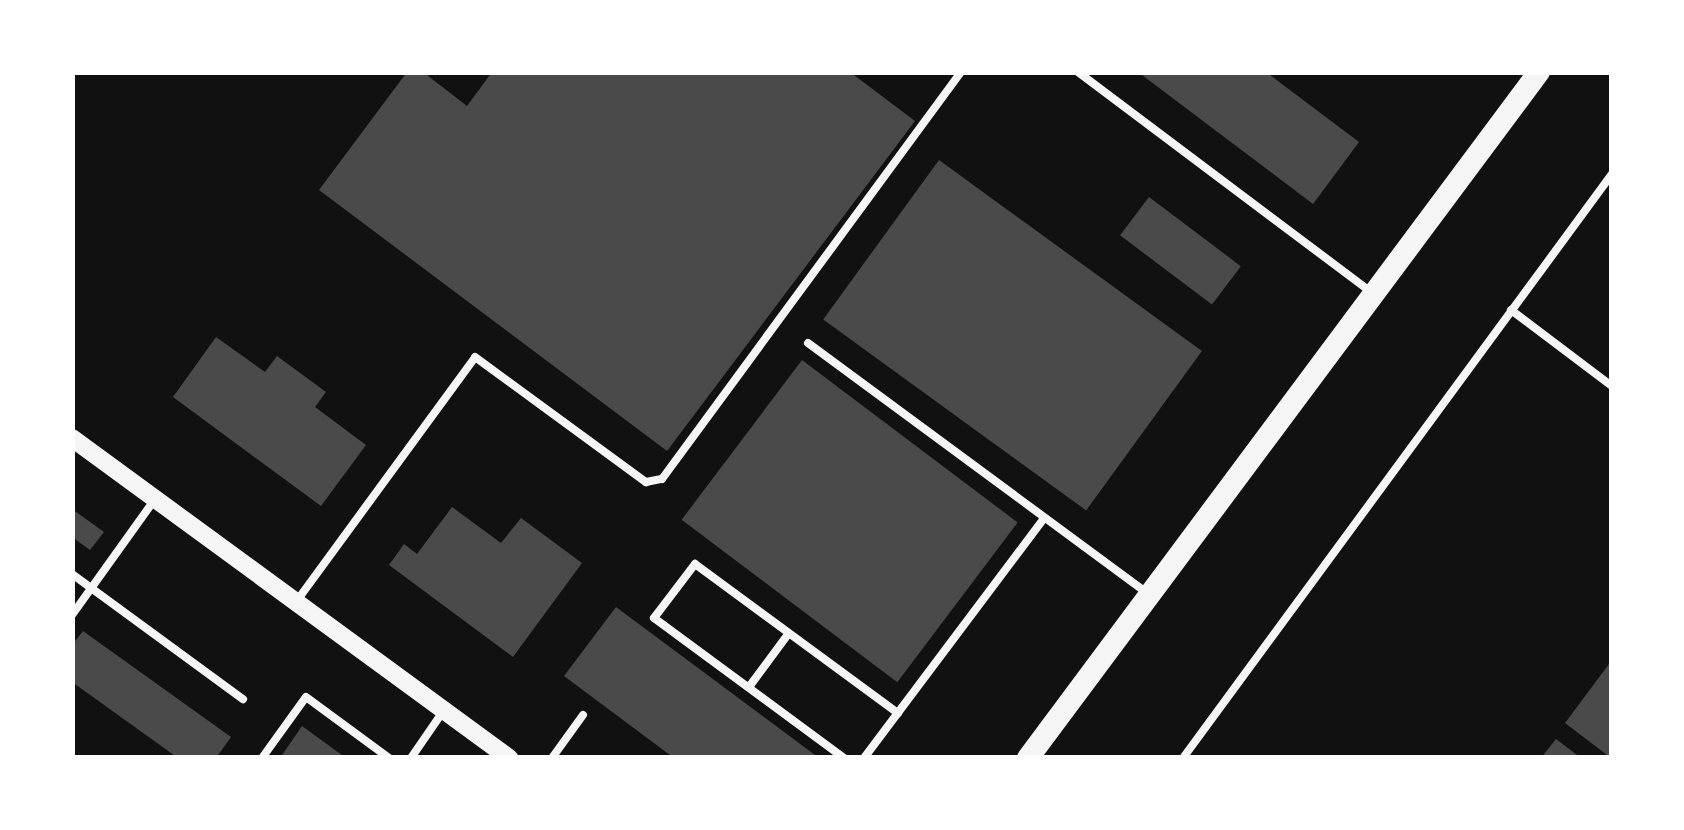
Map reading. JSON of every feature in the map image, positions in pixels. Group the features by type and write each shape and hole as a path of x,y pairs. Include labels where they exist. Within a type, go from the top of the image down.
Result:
{"main road":[{"path":"1028,758 1539,72"}],"street":[{"path":"72,438 508,758"}],"lane":[{"path":"296,602 475,356 646,482 662,479 960,72"},
{"path":"1078,72 1374,294"},
{"path":"1182,758 1612,174"},
{"path":"1511,310 1612,386"},
{"path":"808,343 1150,594"},
{"path":"72,615 156,499"},
{"path":"864,758 1044,518"},
{"path":"844,758 654,618 695,564 898,713"},
{"path":"72,574 244,699"},
{"path":"749,688 790,633"},
{"path":"262,758 306,697 389,758"},
{"path":"411,758 444,710"},
{"path":"552,758 582,715"}],"building":[{"path":"407,72 423,72 467,106 492,72 850,72 915,121 667,451 319,190"},
{"path":"1138,72 1266,72 1359,142 1313,204"},
{"path":"939,160 1202,351 1086,510 823,319"},
{"path":"1149,197 1241,266 1212,305 1120,235"},
{"path":"216,337 265,372 277,356 326,392 315,407 366,445 321,506 173,397"},
{"path":"802,360 1018,522 897,682 682,520"},
{"path":"452,507 501,543 521,518 582,563 513,657 389,565 404,544 417,554"},
{"path":"72,509 104,532 90,550 72,537"},
{"path":"616,607 819,758 674,758 564,676"},
{"path":"83,631 231,737 216,758 178,758 72,682 72,645"},
{"path":"1612,660 1612,758 1611,758 1565,723"},
{"path":"302,726 346,758 280,758"},
{"path":"1556,739 1581,758 1541,758"}]}
